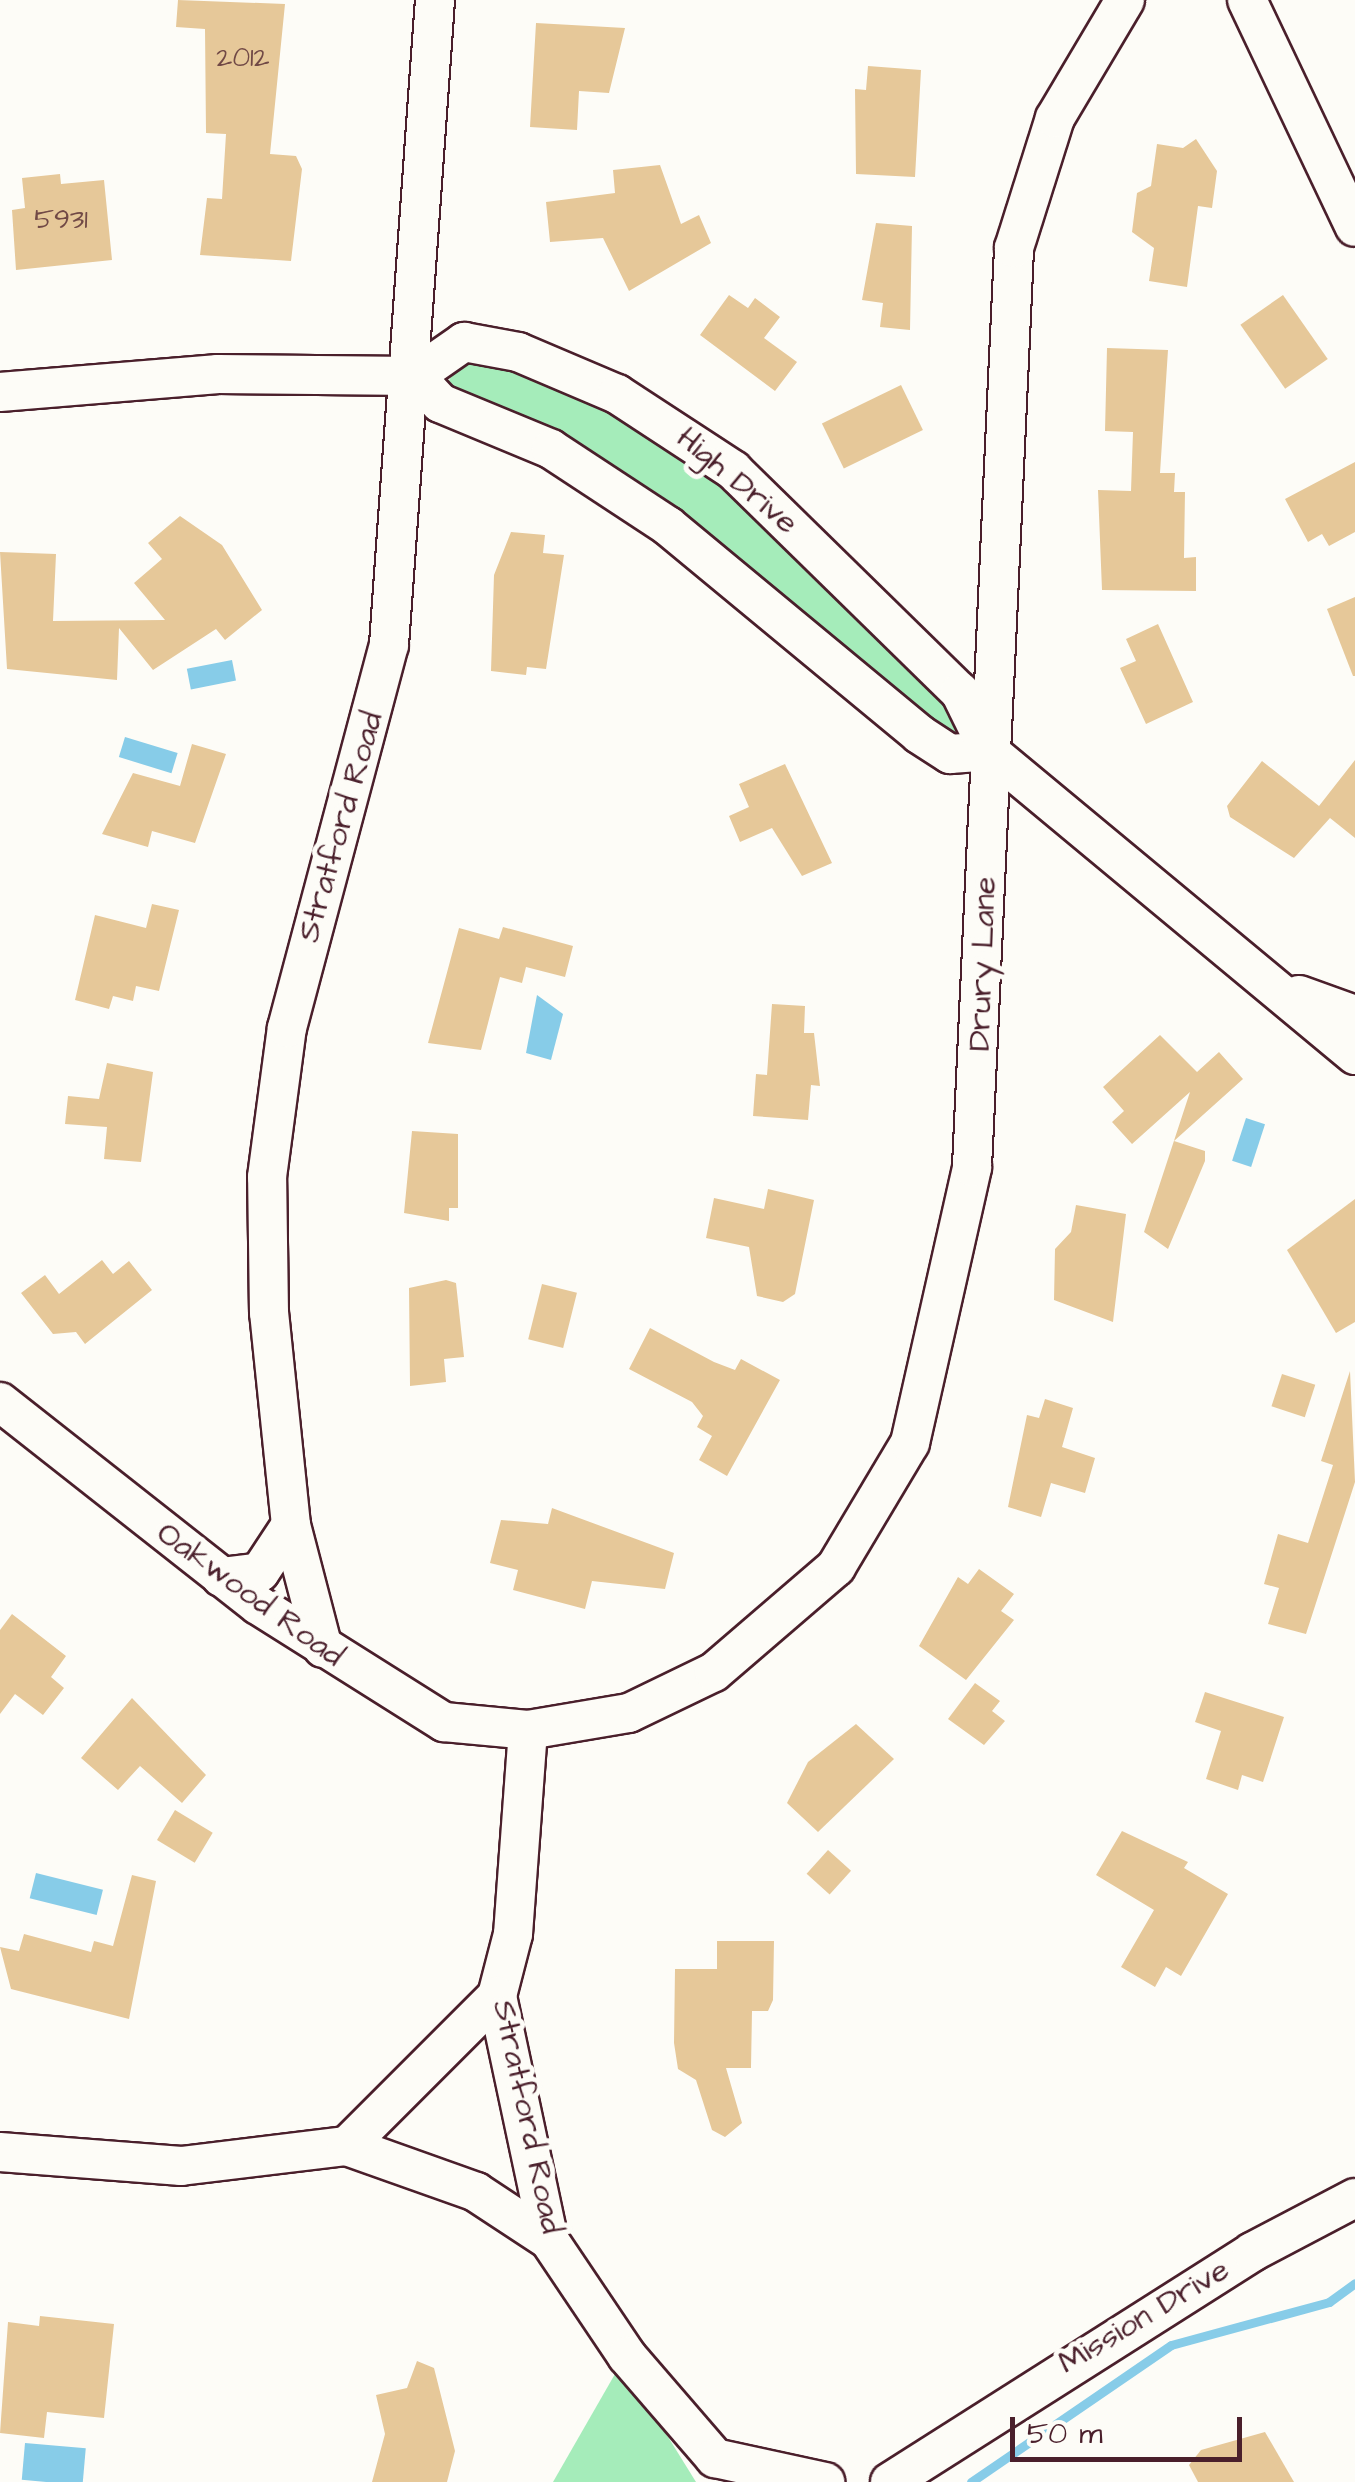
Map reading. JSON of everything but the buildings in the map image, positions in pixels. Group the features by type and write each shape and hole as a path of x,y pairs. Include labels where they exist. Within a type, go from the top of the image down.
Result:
{"street":[{"name":"Stratford Road","path":"323,1648 291,1525 268,1313 273,1110 389,645 414,376 434,0"},
{"name":"Drury Lane","path":"528,1730 629,1713 714,1672 777,1626 836,1567 910,1443 972,1167 1014,248 1055,118 1125,0"},
{"path":"1247,0 1355,227"},
{"name":"High Drive","path":"414,376 447,345 484,343 574,373 663,419 733,470 960,692 989,751 1355,1056"},
{"path":"0,392 179,376 414,376 440,403 551,449 668,526 950,754 989,751"},
{"name":"High Drive","path":"1278,988 1355,1015"},
{"name":"Oakwood Road","path":"0,1402 220,1577 323,1648 444,1722 528,1730"},
{"path":"220,1577 260,1572 291,1525"},
{"name":"Stratford Road","path":"528,1730 513,1934 497,1996 549,2240 628,2356 718,2470 825,2482"},
{"path":"347,2146 497,1996"},
{"path":"0,2152 182,2166 347,2146 476,2192 549,2240"},
{"name":"Mission Drive","path":"890,2482 1236,2262 1355,2198"}],"green space":[{"path":"457,361 499,364 599,401 725,483 964,719 962,742 447,386"},
{"path":"615,2374 660,2424 696,2482 553,2482"}],"water":[{"path":"232,660 236,681 191,689 187,669"},
{"path":"125,737 178,753 171,773 119,757"},
{"path":"537,995 563,1014 551,1060 526,1053"},
{"path":"1246,1118 1265,1124 1251,1167 1232,1161"},
{"path":"36,1873 103,1890 97,1915 30,1898"},
{"path":"25,2443 86,2448 83,2482 22,2480"}],"waterway":[{"path":"971,2482 1171,2345 1329,2302 1355,2283"}]}
